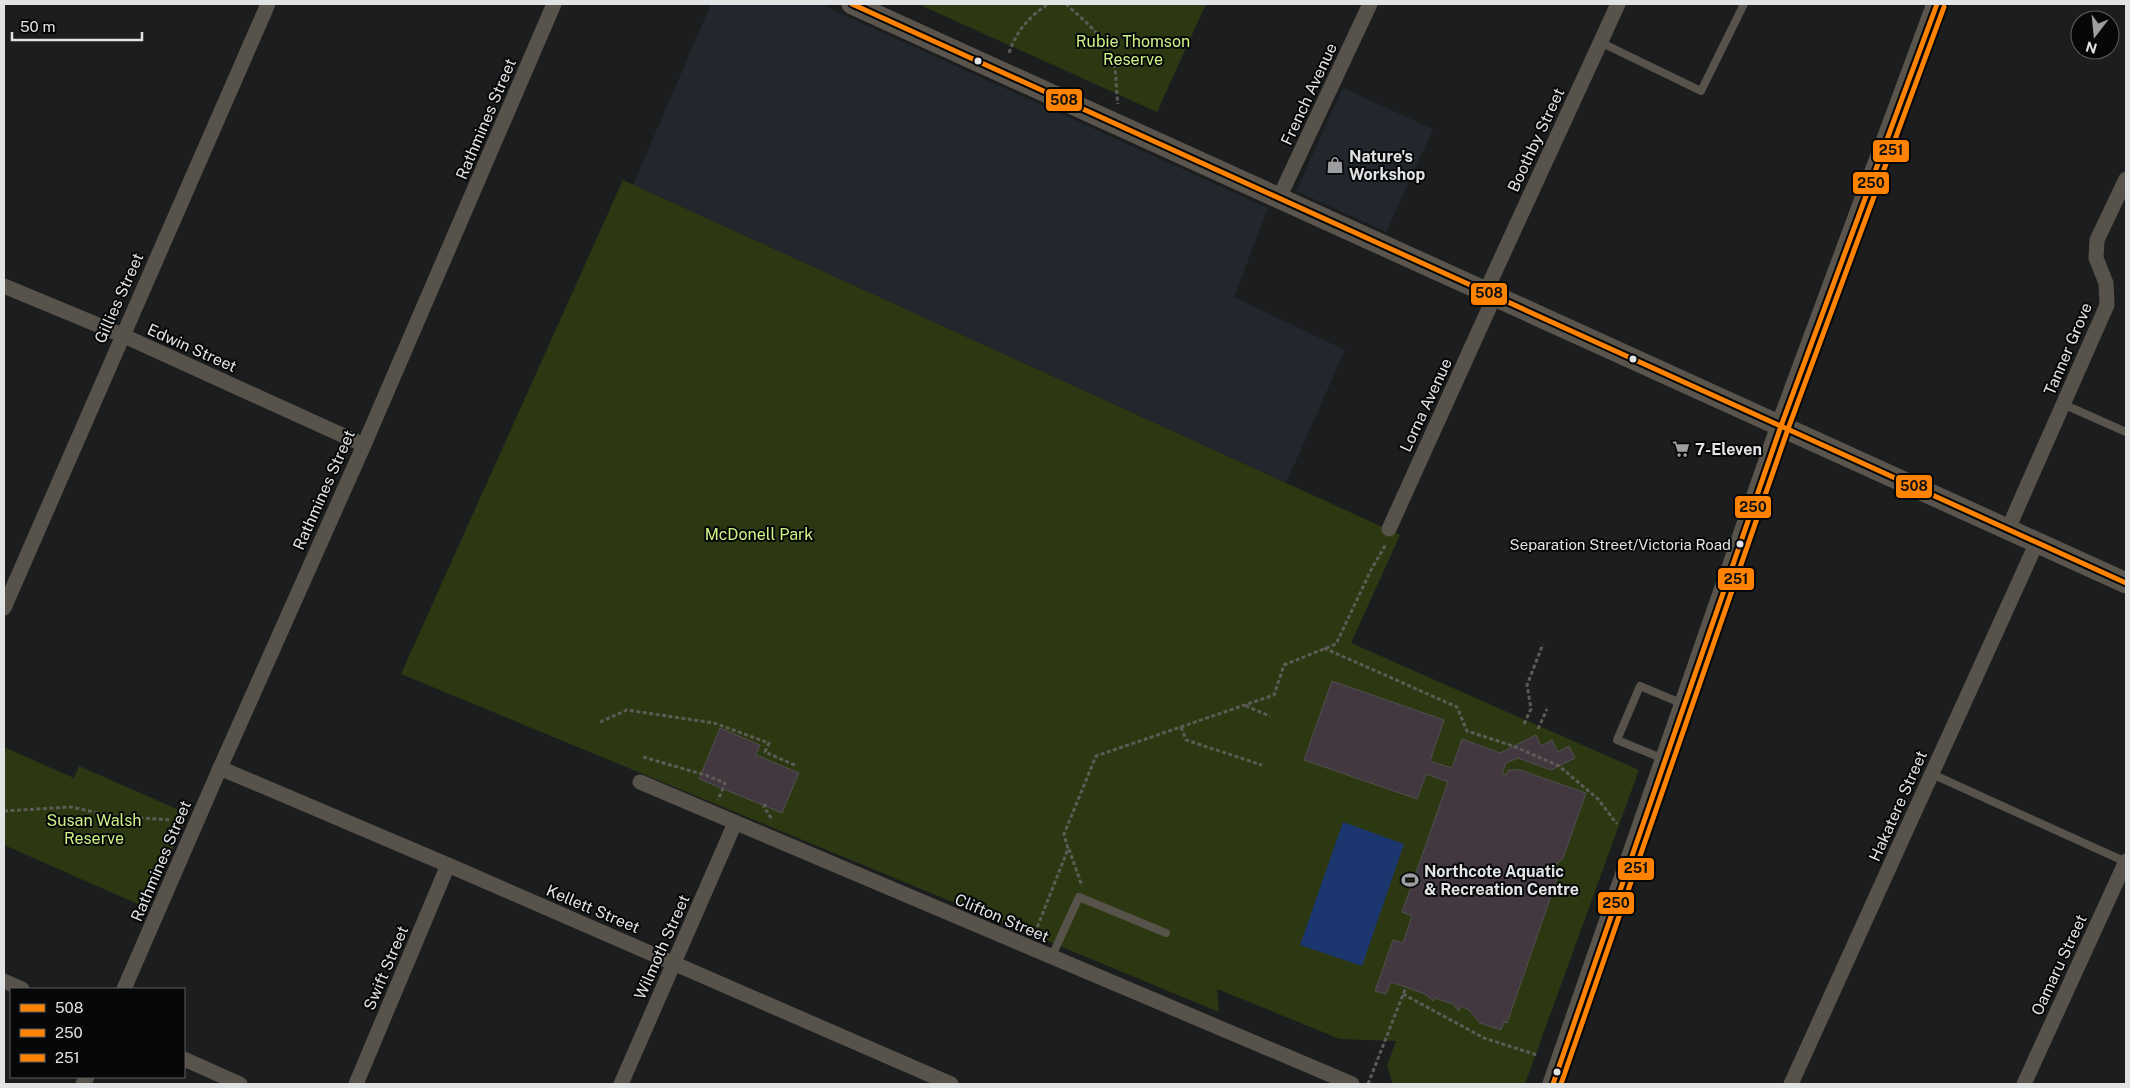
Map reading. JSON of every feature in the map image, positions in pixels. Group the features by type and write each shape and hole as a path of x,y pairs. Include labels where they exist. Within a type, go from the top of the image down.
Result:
{"street":[{"name":"Gillies Street","path":"4,608 268,4"},
{"name":"Rathmines Street","path":"124,988 364,445 554,4"},
{"path":"852,4 2126,583"},
{"name":"French Avenue","path":"1280,198 1370,4"},
{"name":"Boothby Street","path":"1491,293 1618,4"},
{"path":"1553,1084 1782,426 1937,4"},
{"name":"Tanner Grove","path":"2008,529 2107,305 2106,284 2096,258 2096,240 2126,179"},
{"name":"Edwin Street","path":"4,286 122,335 364,445"},
{"name":"Lorna Avenue","path":"1389,529 1491,293"},
{"name":"Hakatere Street","path":"1792,1084 2037,542"},
{"name":"Kellett Street","path":"220,768 951,1084"},
{"name":"Clifton Street","path":"640,782 657,791 713,812 1051,958 1352,1084"},
{"name":"Wilmoth Street","path":"621,1084 735,823"},
{"name":"Oamaru Street","path":"2024,1084 2126,862"},
{"name":"Swift Street","path":"356,1084 448,865"},
{"path":"4,981 20,988"},
{"path":"185,1059 240,1084"}],"lane":[{"path":"1600,42 1701,91 1744,4"},
{"path":"2063,404 2126,432"},
{"path":"1665,759 1617,740 1640,686 1685,705"},
{"path":"1932,774 2126,862"},
{"path":"1051,958 1079,897 1166,933"}],"path":[{"path":"1009,53 1016,34 1025,23 1048,4"},
{"path":"1066,4 1094,30 1107,46 1114,65 1118,105"},
{"path":"1087,900 1064,834 1096,756 1274,695 1284,665 1336,644 1371,570 1388,540 1389,529"},
{"path":"1524,724 1531,709 1527,685 1544,644"},
{"path":"1324,648 1457,707 1467,731 1513,746 1559,766 1598,799 1616,824"},
{"path":"1246,705 1270,716"},
{"path":"1538,729 1546,709"},
{"path":"600,722 627,710 714,723 769,743 765,752 797,766"},
{"path":"1181,727 1186,740 1262,766"},
{"path":"643,757 726,783 713,812"},
{"path":"4,811 71,807 112,816 171,820"},
{"path":"1028,948 1068,849"},
{"path":"1367,1084 1406,987"},
{"path":"1403,994 1484,1038 1537,1055"}],"shaded area":[{"path":"711,4 820,4 1268,208 1234,297 1345,350 1286,483 633,185"},
{"path":"1343,88 1433,129 1386,232 1296,191"}],"green space":[{"name":"Rubie Thomson Reserve","path":"918,4 1206,4 1157,112"},
{"name":"McDonell Park","path":"623,180 1400,535 1351,643 1639,770 1525,1084 1393,1084 1387,1066 1396,1041 1340,1039 1217,989 1219,1012 401,674"},
{"name":"Susan Walsh Reserve","path":"4,747 74,778 79,766 188,814 147,908 4,845"}],"water":[{"path":"1343,822 1404,844 1362,966 1300,945"}],"building":[{"path":"1332,681 1444,720 1430,761 1452,768 1462,739 1500,753 1536,735 1541,746 1552,740 1558,752 1569,746 1575,758 1551,770 1518,758 1506,763 1502,774 1506,775 1508,770 1520,770 1586,793 1563,858 1553,868 1560,870 1507,1023 1504,1022 1501,1030 1480,1023 1469,1010 1461,1006 1459,1011 1453,1004 1435,998 1433,1001 1425,994 1391,982 1386,994 1375,991 1393,940 1403,943 1412,916 1402,912 1448,782 1426,774 1417,799 1304,760"},
{"path":"720,728 760,745 756,755 799,773 782,813 699,779"}],"transit line":[{"name":"508","path":"852,4 2126,583"},
{"name":"250","path":"1553,1084 1781,426 1937,4"},
{"name":"251","path":"1561,1084 1788,429 1944,7"}],"place":[{"name":"Nature's Workshop","path":"1335,165"},
{"name":"7-Eleven","path":"1681,449"},
{"name":"Separation Street/Victoria Road","path":"1740,544"},
{"name":"Northcote Aquatic & Recreation Centre","path":"1410,880"}]}
